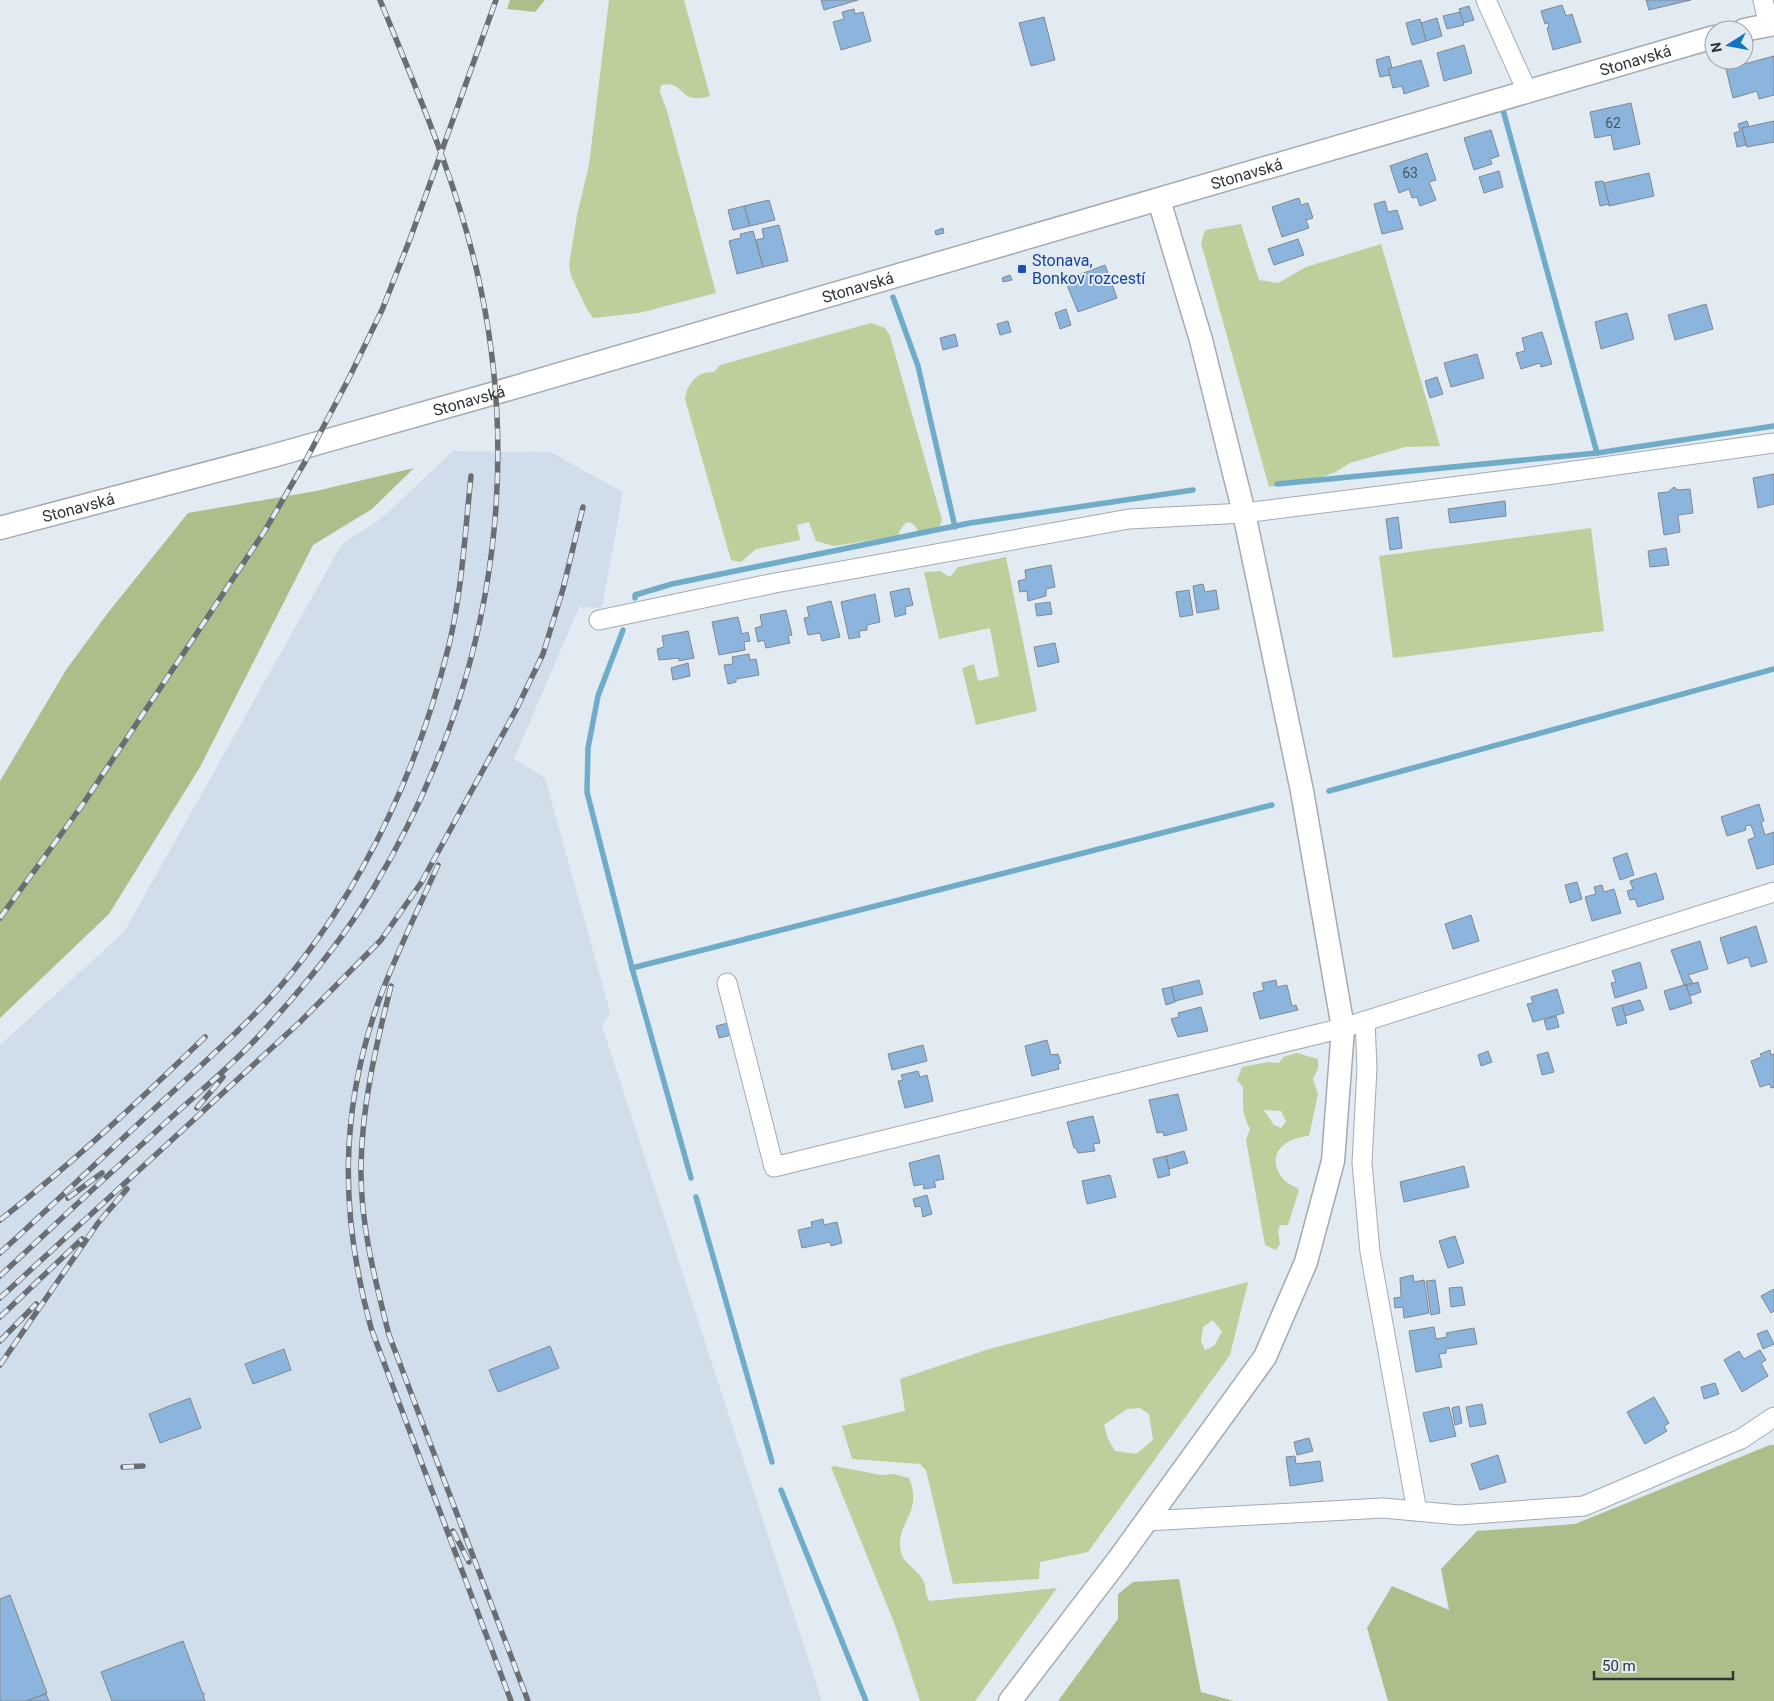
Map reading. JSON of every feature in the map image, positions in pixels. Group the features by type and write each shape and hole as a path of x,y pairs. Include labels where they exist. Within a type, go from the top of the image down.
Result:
{"street":[{"path":"1486,0 1527,91"},
{"path":"1754,28 1772,25 1762,0"},
{"name":"Stonavská","path":"0,528 495,393 1704,39"},
{"path":"1010,1701 1146,1521 1264,1357 1306,1262 1332,1161 1342,1028 1302,791 1244,513 1201,340 1159,200"},
{"path":"600,620 774,583 1129,519 1244,513 1546,475 1774,443"},
{"path":"728,983 774,1167 1342,1028 1774,892"},
{"path":"1365,1021 1367,1068 1362,1163 1370,1252 1418,1511"},
{"path":"1146,1521 1383,1508 1459,1515 1584,1506 1740,1439 1774,1418"}],"shaded area":[{"path":"453,451 550,452 623,492 602,608 579,607 514,759 545,778 610,1012 602,1026 822,1701 0,1701 0,1045 124,932 342,544 381,519"}],"green space":[{"path":"510,0 545,0 535,12 507,9"},
{"path":"609,0 684,0 710,96 692,98 669,84 661,85 660,92 667,111 716,293 639,313 593,318 571,276 569,265 577,215 589,165"},
{"path":"1241,224 1259,280 1278,283 1306,267 1381,244 1440,446 1405,447 1350,463 1334,473 1315,479 1269,487 1201,243 1205,230"},
{"path":"871,323 885,328 890,336 942,520 940,526 933,531 919,533 913,524 907,523 902,527 898,536 834,546 816,541 809,522 797,525 800,540 756,549 741,562 731,560 685,399 688,388 698,376 714,372 720,365"},
{"path":"414,468 372,509 313,545 200,767 109,914 0,1018 0,781 66,670 107,614 188,513 316,491"},
{"path":"1591,528 1604,631 1393,658 1379,556"},
{"path":"1006,557 1037,711 976,725 962,668 974,664 978,681 999,676 990,628 939,639 924,572 940,571 950,577 958,567"},
{"path":"1297,1053 1318,1059 1318,1068 1313,1079 1318,1094 1309,1136 1300,1137 1285,1144 1277,1155 1278,1170 1283,1179 1299,1190 1288,1225 1280,1225 1278,1231 1280,1244 1276,1250 1265,1245 1246,1140 1250,1129 1244,1113 1243,1087 1237,1080 1242,1067 1268,1062 1279,1063 1283,1057","holes":["1264,1110 1281,1111 1286,1122 1281,1128 1274,1125"]},
{"path":"1248,1282 1230,1355 1088,1552 1040,1562 1039,1579 953,1584 926,1470 920,1464 852,1459 842,1426 905,1411 900,1379 989,1349","holes":["1213,1320 1222,1332 1214,1346 1205,1350 1201,1341 1203,1327","1140,1408 1149,1414 1153,1440 1136,1454 1115,1451 1108,1439 1104,1425 1127,1409"]},
{"path":"1774,1445 1774,1701 1388,1701 1367,1628 1392,1586 1449,1610 1441,1569 1477,1531 1575,1524"},
{"path":"831,1467 909,1478 913,1490 913,1501 901,1533 901,1552 905,1560 923,1580 930,1601 1057,1588 975,1701 920,1701 895,1625"},
{"path":"1179,1579 1201,1692 1234,1701 1058,1701 1118,1619 1118,1594 1133,1582"}],"building":[{"path":"821,0 858,0 824,10"},
{"path":"1646,0 1691,0 1649,10"},
{"path":"1562,5 1566,16 1572,14 1581,42 1553,50 1547,28 1549,27 1548,23 1545,24 1541,11"},
{"path":"1469,6 1474,20 1463,23 1459,9"},
{"path":"854,9 855,14 863,12 871,41 841,50 833,22 844,19 842,12"},
{"path":"1460,12 1464,25 1447,29 1443,16"},
{"path":"1044,17 1055,60 1031,66 1019,23"},
{"path":"1437,18 1442,36 1426,41 1421,23"},
{"path":"1420,19 1426,41 1412,45 1406,23"},
{"path":"1464,45 1472,73 1444,81 1437,53"},
{"path":"1389,56 1392,68 1388,69 1390,75 1380,77 1376,60"},
{"path":"1774,56 1774,95 1759,99 1757,91 1733,98 1726,70 1754,70 1754,61"},
{"path":"1421,60 1429,86 1404,94 1402,86 1393,88 1388,69"},
{"path":"1631,103 1640,144 1614,150 1611,135 1595,138 1590,112"},
{"path":"1747,121 1749,127 1742,128 1746,145 1737,147 1734,133 1740,131 1738,124"},
{"path":"1774,121 1774,142 1747,147 1742,128"},
{"path":"1491,130 1499,156 1490,159 1492,164 1474,170 1464,138"},
{"path":"1427,153 1436,180 1429,182 1436,200 1420,206 1417,197 1412,198 1409,189 1399,193 1390,166"},
{"path":"1499,171 1503,187 1484,193 1479,177"},
{"path":"1649,173 1654,196 1609,206 1604,183"},
{"path":"1603,181 1609,204 1600,206 1595,182"},
{"path":"1299,198 1301,205 1308,203 1313,218 1306,220 1309,228 1282,237 1272,207"},
{"path":"769,200 775,220 750,226 744,206"},
{"path":"1385,201 1388,212 1397,210 1403,229 1382,234 1374,204"},
{"path":"744,206 750,226 733,230 728,210"},
{"path":"779,225 788,261 763,267 756,240 764,238 762,229"},
{"path":"943,228 944,233 936,235 935,231"},
{"path":"753,231 763,267 737,274 729,241 741,238 740,234"},
{"path":"1298,239 1304,255 1274,265 1268,249"},
{"path":"1105,265 1117,298 1078,312 1065,280"},
{"path":"1010,275 1012,280 1003,282 1002,278"},
{"path":"1706,304 1713,329 1675,340 1668,315"},
{"path":"1066,309 1071,325 1060,329 1055,313"},
{"path":"1627,313 1634,339 1601,349 1595,322"},
{"path":"1008,321 1011,332 1000,335 997,324"},
{"path":"1542,332 1552,364 1541,367 1540,363 1521,369 1516,353 1525,351 1522,338"},
{"path":"955,334 958,346 943,350 940,338"},
{"path":"1477,354 1484,378 1451,387 1444,363"},
{"path":"1437,377 1443,394 1430,398 1425,381"},
{"path":"1774,474 1774,504 1758,508 1753,478"},
{"path":"1674,487 1678,490 1690,489 1693,513 1678,515 1680,532 1664,535 1658,493 1668,492"},
{"path":"1505,501 1506,516 1450,523 1448,509"},
{"path":"1398,517 1402,548 1390,550 1386,519"},
{"path":"1666,548 1669,565 1650,567 1648,551"},
{"path":"1051,565 1055,587 1046,589 1046,596 1028,601 1027,591 1020,592 1018,581 1026,579 1025,570"},
{"path":"1203,584 1205,592 1216,590 1219,609 1197,613 1193,586"},
{"path":"909,588 913,605 905,607 906,614 895,617 890,592"},
{"path":"1189,590 1193,615 1180,617 1176,592"},
{"path":"875,594 880,622 867,625 867,630 859,631 860,637 849,639 841,602"},
{"path":"831,601 840,637 822,641 820,633 808,635 804,618 809,617 807,607"},
{"path":"1050,602 1052,614 1037,616 1035,604"},
{"path":"786,610 792,635 788,636 790,643 766,648 764,640 758,642 755,628 762,626 760,615"},
{"path":"738,617 742,634 748,632 750,641 744,642 745,650 719,655 712,622"},
{"path":"688,631 694,658 679,661 679,658 659,660 657,649 664,647 662,636"},
{"path":"1055,643 1059,662 1038,667 1034,647"},
{"path":"749,654 750,660 756,659 759,675 736,679 736,682 728,684 724,665 733,664 732,657"},
{"path":"688,663 690,676 673,680 671,668"},
{"path":"1759,804 1764,821 1761,822 1765,835 1774,832 1774,864 1757,869 1748,840 1755,837 1751,825 1745,826 1746,830 1727,836 1721,817"},
{"path":"1627,853 1634,875 1620,880 1613,858"},
{"path":"1656,873 1664,899 1638,907 1635,899 1630,900 1627,891 1633,889 1630,881"},
{"path":"1577,882 1582,899 1570,903 1565,885"},
{"path":"1602,885 1604,892 1614,889 1621,913 1592,921 1585,897 1596,894 1594,887"},
{"path":"1471,915 1479,941 1453,949 1445,924"},
{"path":"1756,926 1767,962 1751,967 1748,957 1728,964 1720,938"},
{"path":"1700,941 1708,969 1688,975 1693,983 1684,985 1671,950"},
{"path":"1640,962 1647,988 1615,998 1611,983 1616,982 1612,971"},
{"path":"1199,980 1203,994 1175,1001 1171,987"},
{"path":"1276,980 1277,987 1287,985 1292,1006 1296,1005 1298,1010 1260,1019 1253,993 1264,990 1262,983"},
{"path":"1698,982 1701,992 1690,996 1686,986"},
{"path":"1686,985 1692,1003 1670,1010 1664,991"},
{"path":"1171,987 1175,1002 1166,1005 1162,989"},
{"path":"1557,989 1564,1013 1533,1022 1527,1004 1533,1003 1531,997"},
{"path":"1640,1000 1644,1010 1625,1016 1622,1005"},
{"path":"1622,1005 1627,1023 1617,1026 1612,1008"},
{"path":"1201,1007 1208,1031 1178,1037 1171,1019 1179,1017 1178,1013"},
{"path":"1556,1016 1559,1027 1547,1030 1544,1020"},
{"path":"728,1023 731,1035 719,1038 716,1026"},
{"path":"1047,1040 1051,1055 1058,1054 1061,1063 1058,1064 1059,1069 1032,1076 1025,1046"},
{"path":"923,1045 927,1061 892,1070 888,1054"},
{"path":"1770,1050 1771,1055 1774,1054 1774,1087 1771,1088 1770,1084 1760,1087 1751,1061 1762,1057 1760,1054"},
{"path":"1488,1051 1492,1062 1481,1066 1478,1055"},
{"path":"1548,1052 1554,1072 1542,1075 1537,1055"},
{"path":"918,1071 920,1077 927,1075 933,1101 905,1108 898,1081 903,1080 901,1075"},
{"path":"1178,1094 1187,1130 1164,1136 1163,1132 1157,1133 1149,1100"},
{"path":"1093,1116 1100,1143 1093,1144 1095,1151 1078,1153 1076,1148 1074,1148 1067,1122"},
{"path":"1184,1151 1188,1163 1169,1169 1166,1156"},
{"path":"939,1155 944,1179 934,1181 936,1187 924,1189 923,1184 914,1186 909,1163"},
{"path":"1166,1156 1170,1175 1158,1178 1153,1159"},
{"path":"1464,1166 1469,1187 1404,1202 1400,1182"},
{"path":"1110,1175 1116,1197 1087,1204 1082,1181"},
{"path":"927,1195 932,1214 923,1217 921,1206 915,1207 913,1199"},
{"path":"823,1219 824,1225 837,1222 842,1243 831,1246 830,1242 802,1248 798,1230 812,1227 811,1222"},
{"path":"1455,1236 1464,1263 1448,1268 1439,1241"},
{"path":"1413,1275 1414,1282 1424,1280 1429,1313 1404,1318 1403,1307 1395,1308 1394,1298 1401,1297 1400,1278"},
{"path":"1435,1280 1440,1313 1431,1315 1426,1281"},
{"path":"1462,1287 1465,1305 1451,1307 1449,1288"},
{"path":"1774,1289 1774,1311 1771,1313 1761,1296"},
{"path":"1434,1327 1436,1339 1447,1337 1446,1333 1474,1328 1477,1344 1446,1349 1446,1353 1439,1354 1442,1367 1416,1372 1409,1331"},
{"path":"1767,1330 1774,1344 1763,1349 1757,1334"},
{"path":"550,1346 559,1368 498,1392 489,1370"},
{"path":"284,1349 291,1370 253,1384 245,1364"},
{"path":"1760,1350 1766,1360 1761,1363 1768,1376 1742,1392 1724,1360 1739,1351 1744,1359"},
{"path":"1715,1383 1719,1394 1704,1399 1701,1387"},
{"path":"1654,1397 1669,1423 1664,1426 1667,1431 1645,1444 1627,1412"},
{"path":"190,1398 201,1428 160,1443 149,1414"},
{"path":"1482,1404 1486,1424 1470,1427 1466,1407"},
{"path":"1459,1406 1462,1423 1455,1425 1452,1408"},
{"path":"1449,1407 1456,1436 1430,1442 1423,1413"},
{"path":"1309,1438 1313,1451 1297,1455 1294,1442"},
{"path":"1498,1455 1506,1482 1480,1490 1471,1464"},
{"path":"1295,1456 1296,1464 1320,1461 1323,1481 1290,1486 1286,1457"},
{"path":"10,1595 47,1693 26,1701 0,1701 0,1599"},
{"path":"183,1641 202,1692 205,1694 203,1695 205,1701 112,1701 101,1672"},
{"path":"46,1694 49,1701 26,1701"}],"waterway":[{"path":"1503,110 1597,453"},
{"path":"893,297 918,366 955,527"},
{"path":"1277,484 1597,453 1774,426"},
{"path":"635,598 635,595 672,584 970,523 1193,490"},
{"path":"623,630 598,696 588,748 587,792 632,968 691,1178"},
{"path":"1329,791 1774,669"},
{"path":"632,968 1272,805"},
{"path":"696,1197 772,1462"},
{"path":"781,1490 866,1701"}],"railway":[{"path":"0,1276 244,1051 271,1023 318,968 361,909 411,819 442,747 467,673 485,597 495,520 498,443 493,364 480,285 461,212 409,70 380,0"},
{"path":"0,918 83,804 264,532 306,460 382,310 410,239 496,0"},
{"path":"0,1253 254,1015 302,960 328,924 351,887 392,810 409,770 438,687 457,604 471,476"},
{"path":"0,1298 300,1022 381,940 421,883 516,710 543,654 563,589 583,507"},
{"path":"438,865 379,1000 366,1042 351,1123 348,1164 349,1204 361,1286 371,1328 511,1701"},
{"path":"391,986 371,1075 362,1143 361,1187 369,1251 389,1335 528,1701"},
{"path":"0,1220 105,1131 205,1037"},
{"path":"197,1108 223,1077"},
{"path":"68,1198 102,1173"},
{"path":"0,1365 98,1223 127,1189"},
{"path":"0,1317 82,1239"},
{"path":"0,1341 36,1304"},
{"path":"123,1467 143,1466"},
{"path":"453,1531 469,1562"}],"place":[{"name":"Stonava, Bonkov rozcestí","path":"1022,269"}]}
